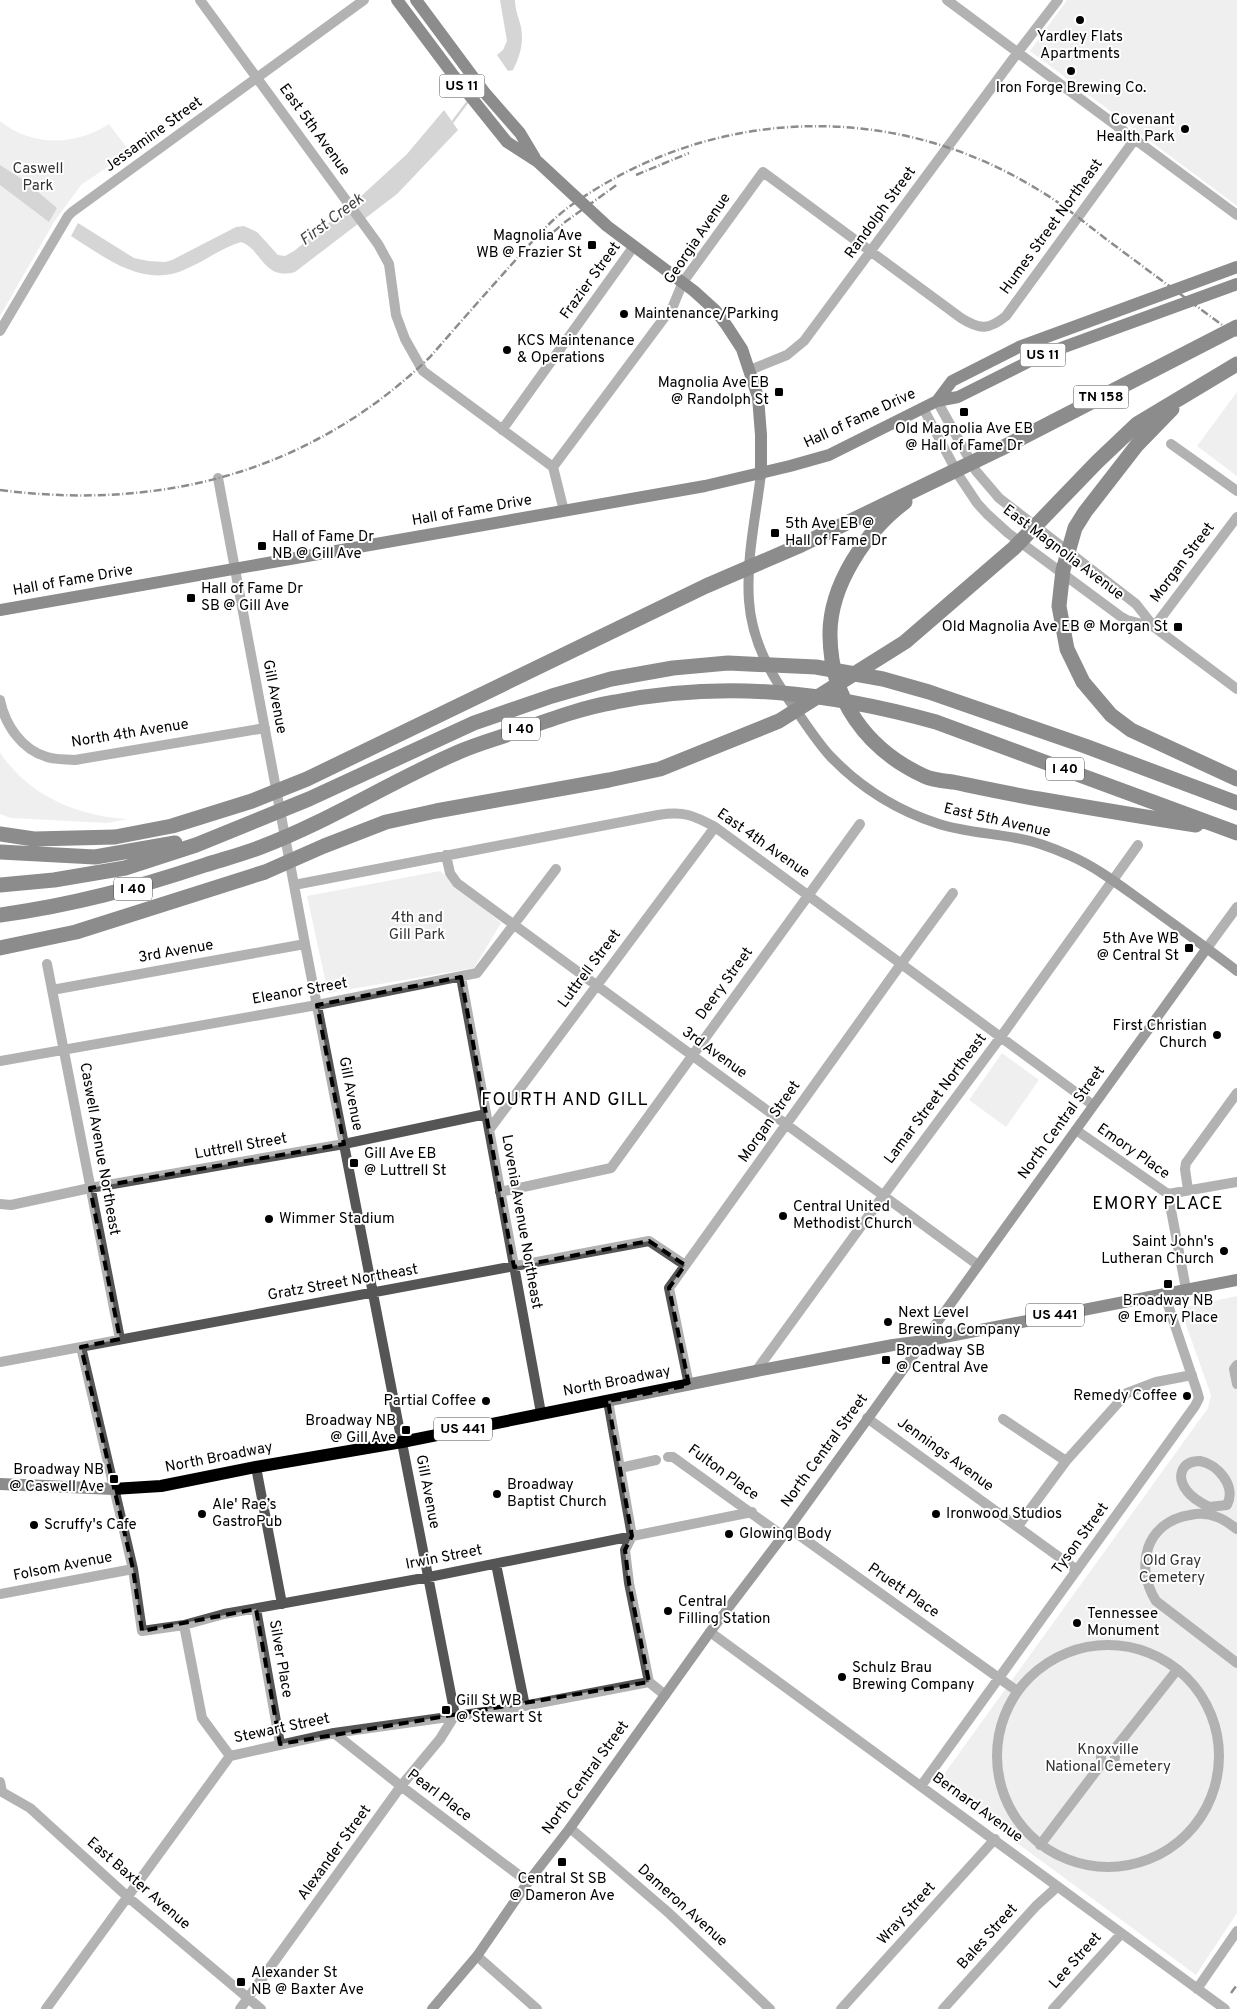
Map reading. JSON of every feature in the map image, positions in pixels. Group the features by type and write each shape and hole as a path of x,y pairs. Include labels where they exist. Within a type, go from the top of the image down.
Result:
{"highway":[{"name":"TN 158","path":"937,480 1237,327"},
{"path":"0,948 76,932 265,872 386,822 436,811 609,780 660,768 779,721 905,642 1014,548 1097,462 1137,424 1154,412 1187,395 1237,364"},
{"path":"1187,395 1137,445 1085,512 1075,528 1063,570 1058,606 1067,649 1083,682 1111,715 1131,730 1237,779"},
{"path":"0,834 34,839 115,837 172,826 252,801 306,779 706,586 801,545 937,480"},
{"path":"937,480 890,514 863,545 834,600 830,627 830,659 838,688 851,715 874,742 897,761 925,777 1233,832"},
{"name":"I 40","path":"0,886 54,880 125,868 196,845 309,799 474,722 552,696 620,677 673,668 728,663 816,668 883,679 929,692 1085,746 1237,804"},
{"name":"I 40","path":"0,915 53,907 128,890 262,847 316,823 462,750 540,723 589,708 637,698 706,691 742,690 831,697 900,712 936,722 1233,832"},
{"path":"0,852 95,857 161,846 230,831"}],"main road":[{"name":"US 11","path":"398,0 454,76 507,142 538,162 608,226 683,282 716,311 728,326 742,349 758,397 761,435 761,474"},
{"path":"416,0 485,93 520,133 538,162"},
{"name":"Hall of Fame Drive","path":"937,401 952,381 1036,340 1237,267"},
{"name":"Hall of Fame Drive","path":"0,610 235,570 705,486 761,474 829,455 937,401 958,397 1042,355 1237,284"},
{"name":"East 5th Avenue","path":"761,474 750,556 749,602 760,649 777,684 820,743 853,777 890,804 950,827 1016,838 1072,856 1114,881 1237,971"},
{"name":"North Central Street","path":"432,2009 477,1956 528,1882 570,1828 710,1632 786,1532 1207,948"},
{"name":"North Broadway","path":"0,1484 114,1489 161,1486 256,1467 402,1442 756,1371 893,1345 924,1341 1237,1280"}],"street":[{"name":"East 5th Avenue","path":"200,0 368,230 389,264 396,315 405,339 423,370 553,467"},
{"name":"Jessamine Street","path":"0,331 68,216 364,0"},
{"path":"947,0 1237,215"},
{"name":"Randolph Street","path":"750,370 788,355 813,330 1058,0"},
{"name":"Humes Street Northeast","path":"872,251 961,318 980,328 996,324 1006,316 1135,139"},
{"name":"Georgia Avenue","path":"553,467 673,306 683,282 763,172 872,251"},
{"name":"Frazier Street","path":"502,430 634,246"},
{"name":"East Magnolia Avenue","path":"937,401 976,471 999,498 1136,604 1154,627 1237,690"},
{"name":"East Magnolia Avenue","path":"923,408 959,476 977,503 987,514 1008,533 1120,616 1127,620 1154,627"},
{"path":"1171,444 1237,491"},
{"path":"553,467 564,511"},
{"name":"Gill Avenue","path":"218,478 305,944 456,1715"},
{"name":"Morgan Street","path":"1154,627 1237,517"},
{"name":"North 4th Avenue","path":"0,700 13,731 28,749 48,758 74,760 265,728"},
{"name":"East 4th Avenue","path":"294,885 672,813 692,815 715,827 1093,1105"},
{"name":"Deery Street","path":"500,1192 611,1168 860,824"},
{"name":"Luttrell Street","path":"489,1130 715,827"},
{"name":"Lamar Street Northeast","path":"756,1371 1000,1038 1138,845"},
{"name":"3rd Avenue","path":"446,855 450,873 457,883 978,1265"},
{"name":"Eleanor Street","path":"0,1061 317,1005 477,973 556,870"},
{"name":"Morgan Street","path":"689,1385 669,1288 900,964 953,894"},
{"name":"North Central Street","path":"1207,948 1237,907"},
{"name":"3rd Avenue","path":"52,990 305,944"},
{"name":"Caswell Avenue Northeast","path":"47,964 120,1340"},
{"name":"Lovenia Avenue Northeast","path":"461,977 541,1413"},
{"path":"1188,1190 1186,1163 1237,1093"},
{"name":"Luttrell Street","path":"0,1204 11,1205 90,1188 344,1144 486,1114"},
{"name":"Emory Place","path":"1076,1130 1168,1194 1186,1289"},
{"path":"1168,1194 1237,1182"},
{"name":"Gratz Street Northeast","path":"0,1362 650,1241 685,1265"},
{"name":"Tyson Street","path":"921,1786 1199,1398 1164,1293"},
{"path":"81,1347 133,1569"},
{"path":"1237,1365 1234,1369 1237,1384"},
{"path":"1018,1526 1066,1461 1127,1393 1156,1382 1192,1375"},
{"path":"608,1401 632,1536 625,1550 629,1583 649,1682 665,1695"},
{"name":"Jennings Avenue","path":"867,1418 1077,1570"},
{"path":"1003,1419 1066,1461"},
{"name":"Fulton Place","path":"668,1457 674,1456 752,1512 786,1532"},
{"path":"620,1468 656,1460"},
{"path":"1237,1529 1208,1511 1183,1485 1181,1470 1189,1463 1200,1461 1209,1463 1223,1471 1230,1479 1234,1489 1231,1501 1208,1511 1180,1517 1169,1522 1158,1531 1146,1552 1144,1564 1146,1579 1156,1601 1237,1663"},
{"name":"Silver Place","path":"256,1467 282,1604"},
{"name":"Irwin Street","path":"133,1569 142,1631 184,1625 224,1614 496,1564 752,1512"},
{"name":"Pruett Place","path":"786,1532 1017,1691"},
{"path":"496,1564 525,1706"},
{"name":"Folsom Avenue","path":"0,1594 133,1569"},
{"name":"Silver Place","path":"256,1609 280,1744"},
{"path":"184,1625 202,1718 230,1756"},
{"name":"Bernard Avenue","path":"710,1632 1225,2009"},
{"path":"1101,1645 1134,1648 1164,1660 1177,1670 1192,1684 1204,1701 1215,1727 1218,1741 1219,1762 1216,1782 1199,1820 1181,1841 1170,1849 1145,1862 1131,1866 1104,1868 1083,1865 1064,1859 1040,1845 1027,1833 1012,1812 1001,1789 998,1772 998,1738 1008,1706 1017,1691 1040,1668 1054,1659 1069,1652 1101,1645"},
{"path":"1040,1845 1103,1762 1101,1757 1103,1752 1108,1750 1113,1752 1177,1670"},
{"name":"Stewart Street","path":"46,2009 230,1756 334,1733 525,1706 649,1682"},
{"name":"Alexander Street","path":"240,2009 401,1786 440,1739 456,1715"},
{"name":"Pearl Place","path":"334,1733 528,1882"},
{"name":"East Baxter Avenue","path":"1,1789 30,1808 128,1898 261,2009"},
{"name":"Dameron Avenue","path":"570,1828 670,1914 770,2009"},
{"name":"Wray Street","path":"841,2009 995,1839"},
{"name":"Bales Street","path":"943,2009 1036,1906 1057,1887"},
{"path":"1197,1989 1237,1931"},
{"name":"Lee Street","path":"1053,2009 1121,1934"},
{"path":"477,1956 537,2009"}],"highlighted area":[{"path":"461,977 514,1267 649,1241 685,1265 669,1288 689,1385 608,1401 632,1536 625,1550 629,1583 649,1682 280,1744 256,1609 142,1631 133,1569 81,1347 120,1339 90,1188 344,1144 317,1005"}],"green space":[{"name":"Covenant Health Park","path":"1067,0 1237,0 1237,206 1030,51"},
{"name":"Caswell Park","path":"0,121 26,136 54,140 68,140 82,136 109,124 130,152 81,185 54,222 0,316"},
{"path":"1237,392 1237,476 1197,446"},
{"path":"0,752 25,781 51,799 96,815 128,819 107,823 11,818 0,814"},
{"name":"4th and Gill Park","path":"440,871 501,923 474,968 328,993 307,896"},
{"path":"1002,1053 1039,1080 1006,1127 969,1100"},
{"name":"Knoxville National Cemetery","path":"1237,1296 1237,1913 1196,1975 937,1784 1208,1408 1211,1395 1180,1308"}],"shaded area":[{"path":"500,0 515,0 522,33 522,44 518,60 513,70 508,71 497,55 503,50 507,41"},
{"name":"First Creek","path":"444,110 458,130 397,194 295,272 284,274 276,272 269,268 254,251 241,242 186,269 170,274 140,273 112,261 71,236 78,223 134,258 165,262 236,227 244,226 257,232 278,255 285,256 294,251 359,198 407,154"},
{"path":"0,165 25,181 57,208 49,222 0,185"}],"waterway":[{"name":"First Creek","path":"451,124 469,100"}],"railway":[{"path":"0,490 60,495 119,494 176,487 231,474 284,455 335,429 384,397 430,357 534,240 556,217 573,204 627,172 684,148 743,133 803,126 863,129 923,140 981,160 1056,201 1237,336"},
{"path":"636,175 689,153"},
{"path":"543,241 565,222 618,184"},
{"path":"1231,1993 1237,1985"}],"place":[{"name":"Yardley Flats Apartments","path":"1080,20"},
{"name":"Iron Forge Brewing Co.","path":"1071,71"},
{"name":"Covenant Health Park","path":"1185,129"},
{"name":"Magnolia Ave WB @ Frazier St","path":"592,245"},
{"name":"Maintenance/Parking","path":"624,314"},
{"name":"KCS Maintenance & Operations","path":"507,350"},
{"name":"Magnolia Ave EB @ Randolph St","path":"779,392"},
{"name":"Old Magnolia Ave EB @ Hall of Fame Dr","path":"964,412"},
{"name":"5th Ave EB @ Hall of Fame Dr","path":"775,533"},
{"name":"Hall of Fame Dr NB @ Gill Ave","path":"262,546"},
{"name":"Hall of Fame Dr SB @ Gill Ave","path":"191,598"},
{"name":"Old Magnolia Ave EB @ Morgan St","path":"1178,627"},
{"name":"5th Ave WB @ Central St","path":"1189,948"},
{"name":"First Christian Church","path":"1217,1035"},
{"name":"Gill Ave EB @ Luttrell St","path":"354,1163"},
{"name":"Central United Methodist Church","path":"783,1216"},
{"name":"Wimmer Stadium","path":"269,1219"},
{"name":"Saint John's Lutheran Church","path":"1224,1251"},
{"name":"Broadway NB @ Emory Place","path":"1168,1284"},
{"name":"Next Level Brewing Company","path":"888,1322"},
{"name":"Broadway SB @ Central Ave","path":"886,1360"},
{"name":"Remedy Coffee","path":"1187,1396"},
{"name":"Partial Coffee","path":"486,1401"},
{"name":"Broadway NB @ Gill Ave","path":"406,1430"},
{"name":"Broadway NB @ Caswell Ave","path":"114,1479"},
{"name":"Broadway Baptist Church","path":"497,1494"},
{"name":"Ale' Rae’s GastroPub","path":"202,1514"},
{"name":"Ironwood Studios","path":"936,1514"},
{"name":"Scruffy's Cafe","path":"34,1525"},
{"name":"Glowing Body","path":"729,1534"},
{"name":"Central Filling Station","path":"668,1611"},
{"name":"Tennessee Monument","path":"1077,1623"},
{"name":"Schulz Brau Brewing Company","path":"842,1677"},
{"name":"Gill St WB @ Stewart St","path":"446,1710"},
{"name":"Central St SB @ Dameron Ave","path":"562,1862"},
{"name":"Alexander St NB @ Baxter Ave","path":"241,1982"}],"district":[{"name":"FOURTH AND GILL","path":"565,1100"},
{"name":"EMORY PLACE","path":"1158,1204"}],"park label":[{"name":"Old Gray Cemetery","path":"1172,1570"}]}
